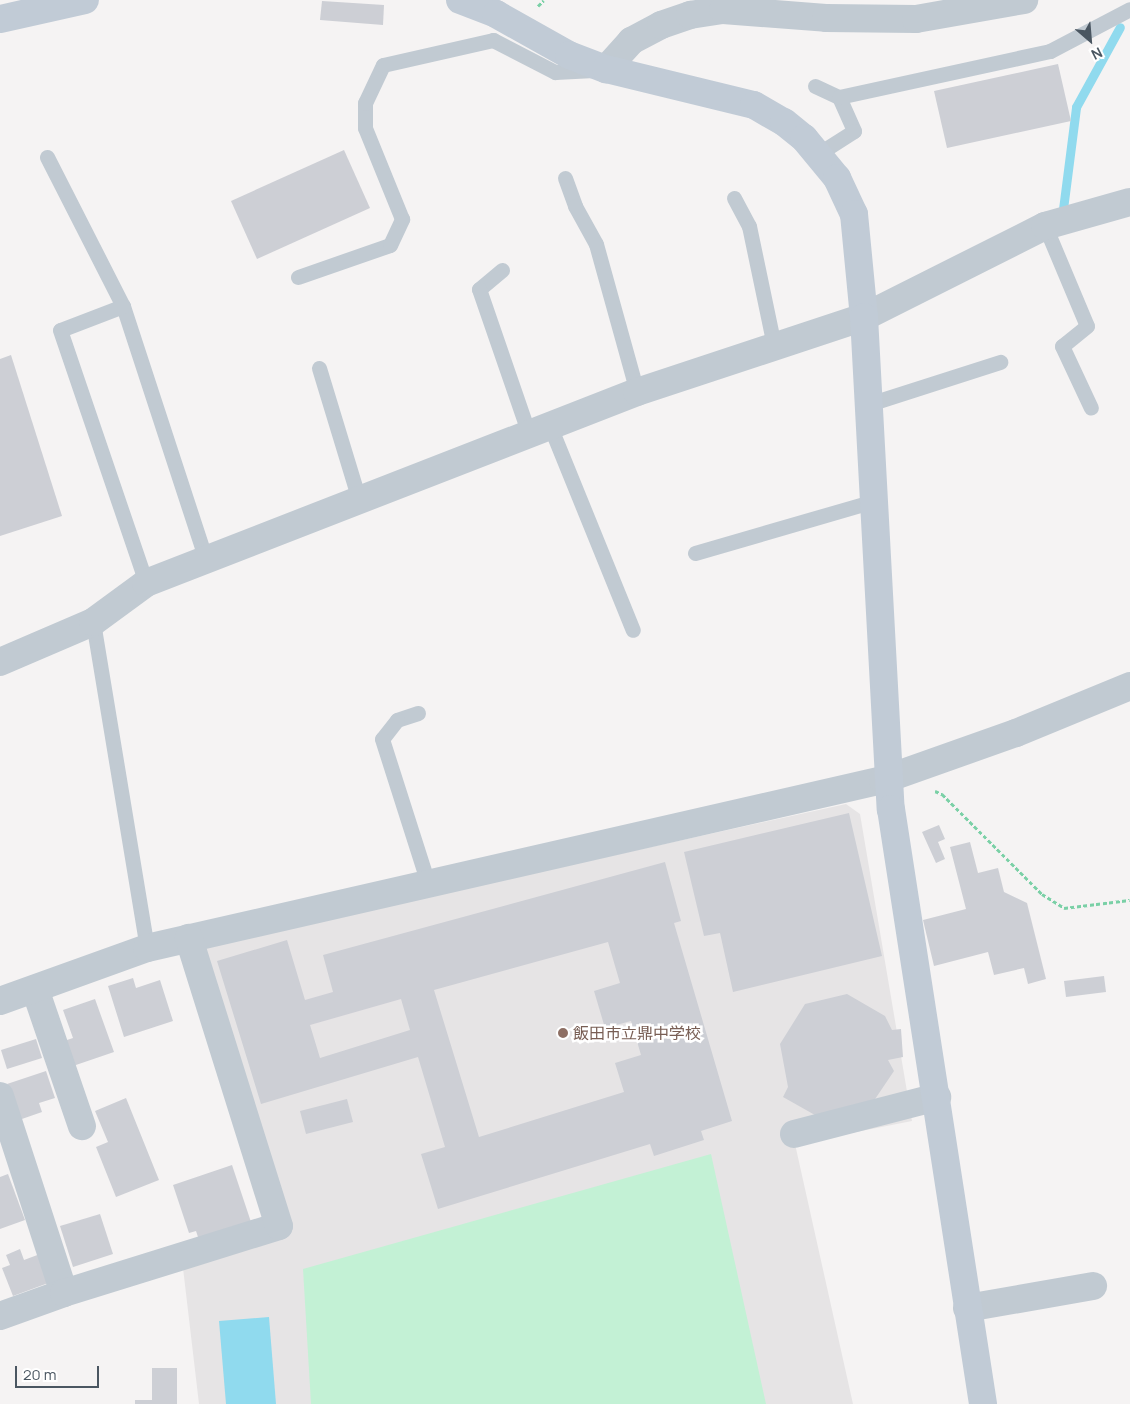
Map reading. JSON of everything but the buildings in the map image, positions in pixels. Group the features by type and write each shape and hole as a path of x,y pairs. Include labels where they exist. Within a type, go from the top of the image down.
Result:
{"street":[{"path":"0,19 85,0"},
{"path":"460,0 496,14 569,55 606,69 754,105 784,122 818,154 837,178 854,214 864,316 888,779 983,1404"},
{"path":"606,69 631,41 661,25 699,14 723,10 826,18 916,19 1024,0"},
{"path":"0,662 93,622 146,584 636,392 864,316 1045,226 1130,202"},
{"path":"0,1001 147,948 888,779 1016,732 1130,686"},
{"path":"0,1316 64,1292 279,1226 189,938"},
{"path":"34,989 82,1126"},
{"path":"0,1096 64,1292"},
{"path":"794,1134 937,1097"},
{"path":"967,1308 1093,1286"}],"lane":[{"path":"815,86 839,97 1050,51 1130,9"},
{"path":"298,277 390,244 402,220 365,128 365,103 383,65 493,40 555,72 606,69"},
{"path":"818,154 854,132 839,97"},
{"path":"47,157 123,306 206,560"},
{"path":"565,178 575,206 596,244 636,392"},
{"path":"734,198 749,226 774,346"},
{"path":"1045,226 1087,326 1062,346 1091,408"},
{"path":"502,270 479,289 539,430 633,630"},
{"path":"123,306 60,330 146,584"},
{"path":"869,404 1000,362"},
{"path":"319,368 358,500"},
{"path":"695,553 874,501"},
{"path":"93,622 147,948"},
{"path":"418,713 397,720 382,739 428,883"}],"path":[{"path":"888,779 912,782 942,794 1042,894 1064,908 1130,900"}],"shaded area":[{"name":"飯田市立鼎中学校","path":"846,804 860,814 912,1121 795,1144 853,1404 199,1404 183,1268 288,1231 202,946"}],"green space":[{"path":"711,1154 766,1404 311,1404 303,1269"}],"water":[{"path":"269,1317 276,1404 226,1404 219,1321"}],"waterway":[{"path":"1063,209 1076,107 1120,27"}],"place":[{"name":"飯田市立鼎中学校","path":"563,1033"}]}
